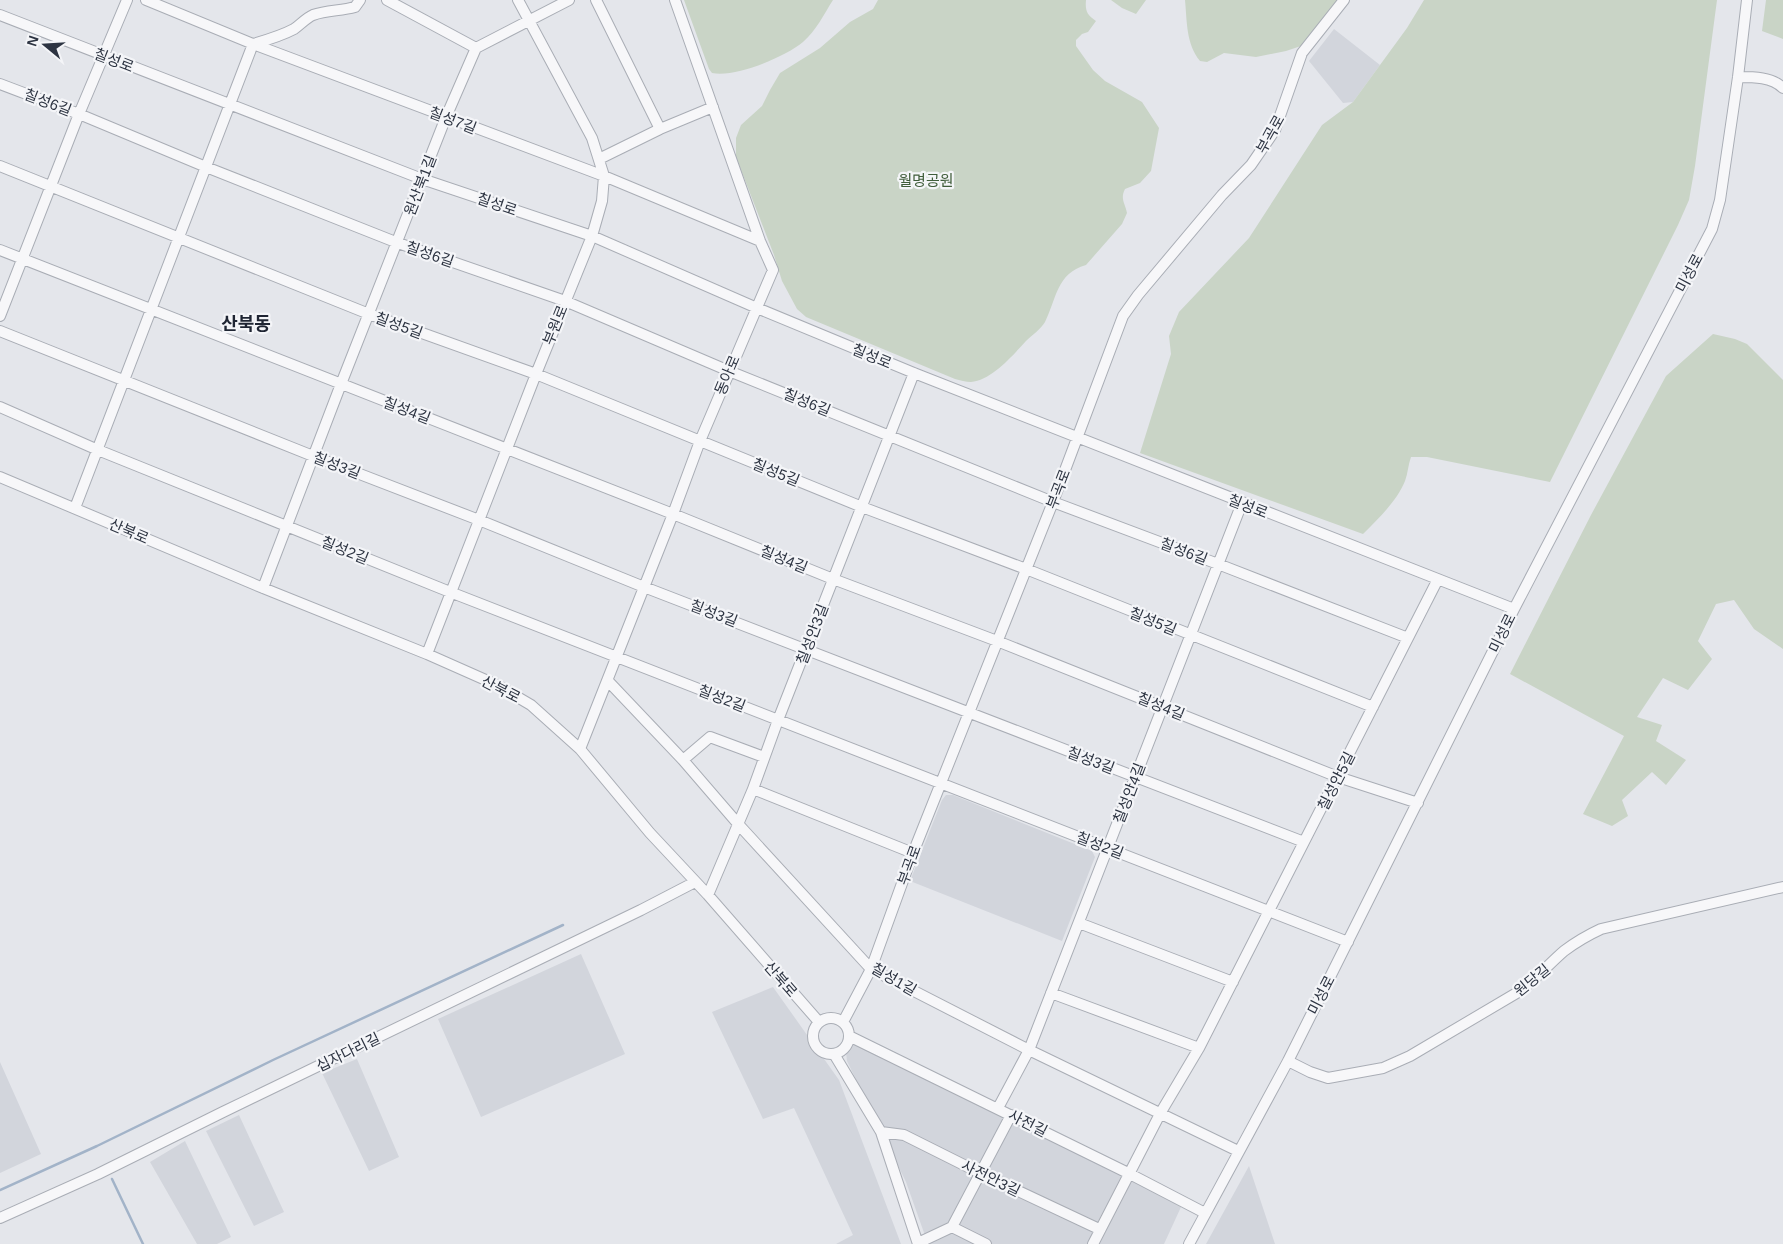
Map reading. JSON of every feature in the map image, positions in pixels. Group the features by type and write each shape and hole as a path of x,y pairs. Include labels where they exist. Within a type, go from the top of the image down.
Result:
{"street":[{"path":"0,316 50,186 127,0"},
{"name":"칠성7길","path":"146,0 253,44 604,176 760,241"},
{"path":"75,508 253,44 285,34 311,16 329,10 355,8 360,0"},
{"path":"387,0 476,48 569,0"},
{"name":"부원로","path":"426,654 592,236 602,201 604,176 592,138 518,0"},
{"path":"596,0 660,129"},
{"name":"동아로","path":"580,749 700,441 773,270 760,241 675,0"},
{"name":"부곡로","path":"844,1022 871,968 940,783 1053,502 1122,316 1222,195 1251,165 1275,130 1302,53 1344,0"},
{"name":"미성로","path":"1189,1244 1288,1061 1514,609 1712,229 1720,200 1747,0"},
{"name":"칠성로","path":"0,15 422,179 592,236 757,308 914,373 1514,609"},
{"name":"원산북1길","path":"263,588 285,526 341,384 446,118 476,48"},
{"path":"1738,77 1776,82 1783,88"},
{"name":"칠성6길","path":"0,84 398,242 565,301 1053,502 1408,638"},
{"path":"599,159 660,129 713,107"},
{"name":"칠성5길","path":"0,166 369,314 536,374 862,507 1373,708"},
{"name":"칠성4길","path":"0,250 1338,777 1418,803"},
{"name":"칠성3길","path":"0,331 644,587 1304,842"},
{"name":"칠성안3길","path":"708,895 739,825 778,720 914,373"},
{"name":"칠성2길","path":"0,407 98,450 450,592 1348,942"},
{"name":"산북로","path":"0,477 263,588 426,654 497,686 531,705 580,749 650,833 708,895 819,1022"},
{"name":"칠성안4길","path":"998,1108 1029,1050 1052,993 1242,503"},
{"name":"칠성안5길","path":"1093,1244 1128,1173 1199,1048 1438,580"},
{"name":"칠성1길","path":"608,681 683,760 739,825 871,968 1029,1050 1161,1112 1238,1151"},
{"path":"683,760 710,737 764,757"},
{"path":"753,789 913,853"},
{"name":"십자다리길","path":"0,1218 98,1174 632,915 695,882"},
{"name":"원당길","path":"1288,1061 1310,1072 1328,1078 1383,1068 1410,1056 1520,991 1534,981 1563,952 1581,939 1602,929 1783,887"},
{"path":"1079,923 1233,982"},
{"path":"1052,993 1199,1048"},
{"path":"827,1018 833,1018 844,1022 849,1036 847,1045 843,1050 834,1054 826,1054 816,1047 813,1035 819,1022 827,1018"},
{"name":"사전길","path":"849,1036 998,1108 1205,1213"},
{"path":"834,1054 881,1132 918,1244 952,1227 1011,1115"},
{"name":"사전안3길","path":"881,1132 904,1135 1099,1229"},
{"path":"952,1227 986,1244"}],"shaded area":[{"path":"1334,29 1380,65 1353,102 1343,103 1309,61"},
{"path":"946,795 953,795 1092,851 1095,857 1062,941 910,881 942,800"},
{"path":"581,954 625,1054 481,1117 438,1019"},
{"path":"773,987 839,1080 901,1244 836,1244 853,1235 794,1108 763,1119 712,1012"},
{"path":"853,1043 1109,1167 1181,1207 1164,1244 928,1244 906,1182 847,1061 846,1052"},
{"path":"357,1059 399,1157 369,1171 322,1073"},
{"path":"0,1062 41,1154 0,1173"},
{"path":"239,1115 284,1212 254,1226 206,1131"},
{"path":"185,1141 231,1237 217,1244 197,1244 150,1162"},
{"path":"1249,1166 1275,1244 1206,1244"}],"green space":[{"path":"684,0 833,0 812,33 795,48 759,65 722,74 712,73 709,69"},
{"name":"월명공원","path":"878,0 1086,0 1087,12 1096,21 1088,32 1082,34 1076,40 1076,46 1093,70 1105,81 1142,102 1159,128 1151,171 1140,183 1125,189 1123,198 1127,213 1122,224 1086,265 1076,269 1063,281 1041,327 994,372 979,380 969,382 955,379 806,317 797,309 782,281 774,255 736,157 736,138 741,125 762,106 780,73 820,48 850,22 873,9"},
{"path":"1111,0 1146,0 1136,14 1122,8"},
{"path":"1185,0 1341,0 1307,44 1286,51 1256,57 1224,53 1207,62 1200,61 1192,47 1188,32"},
{"path":"1424,0 1717,0 1689,200 1550,482 1427,457 1411,457 1402,488 1387,509 1363,534 1140,453 1171,354 1169,336 1179,312 1249,238 1322,125 1353,102 1407,28"},
{"path":"1766,0 1783,0 1783,39 1762,31"},
{"path":"1713,334 1747,344 1783,380 1783,649 1754,629 1734,600 1716,604 1698,641 1712,659 1688,690 1663,678 1637,717 1662,725 1656,741 1686,760 1666,785 1652,772 1622,800 1628,816 1612,826 1583,814 1624,736 1510,674 1591,515 1666,376"}],"waterway":[{"path":"0,1190 563,925"},
{"path":"112,1179 143,1244"}],"district":[{"name":"산북동","path":"246,324"}]}
